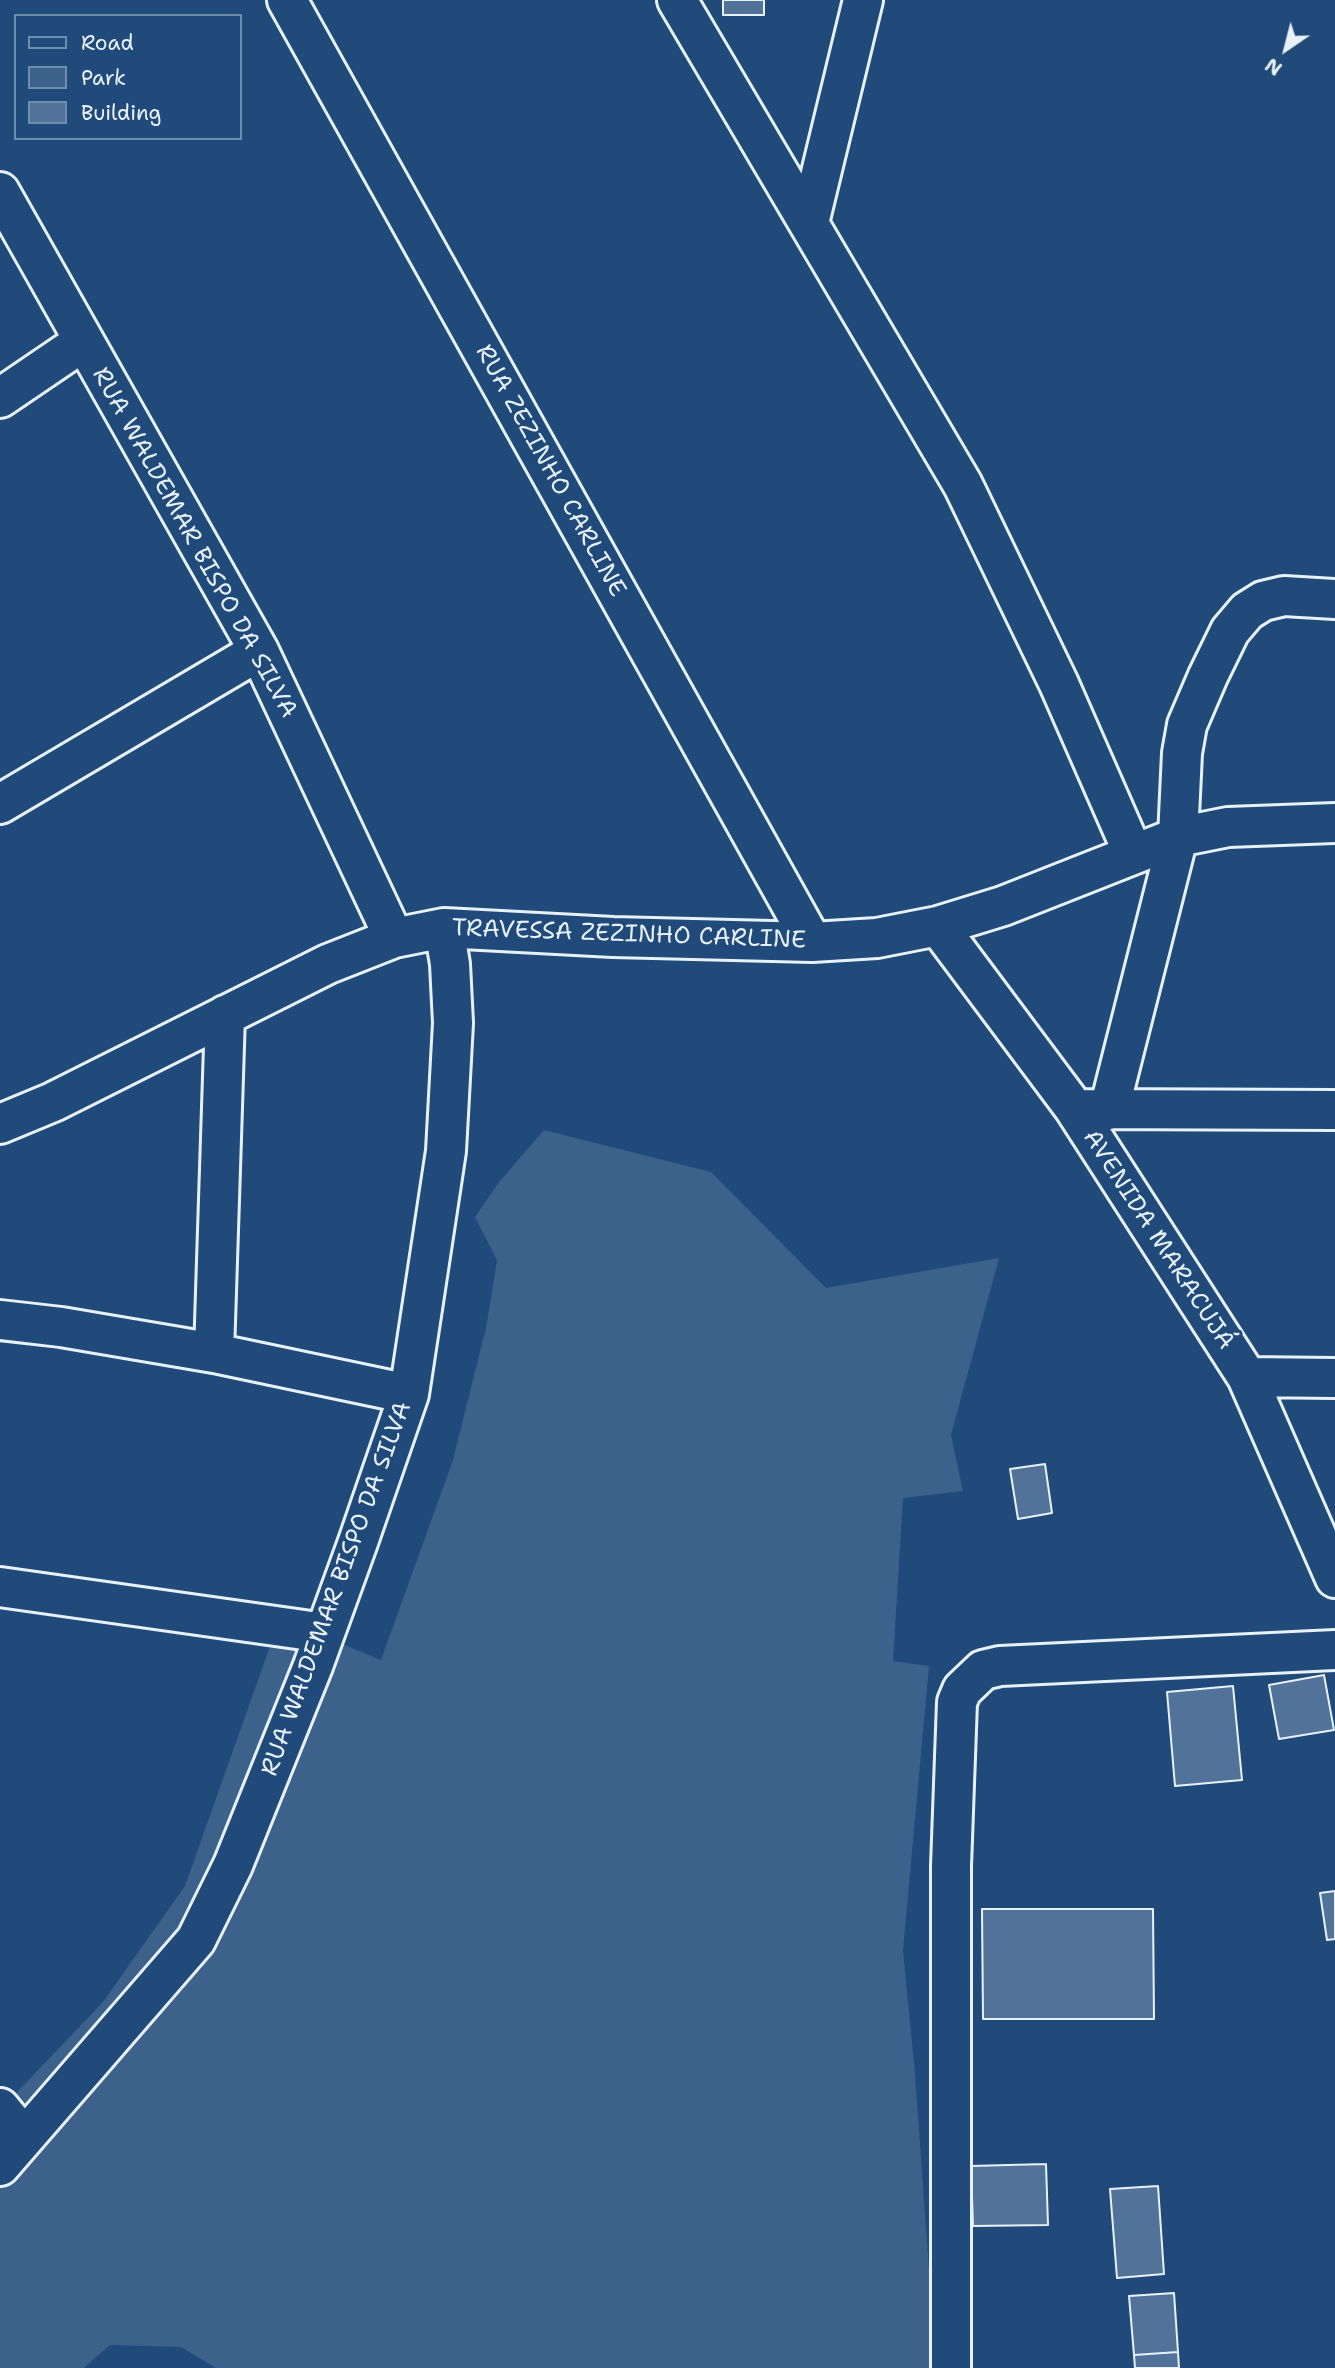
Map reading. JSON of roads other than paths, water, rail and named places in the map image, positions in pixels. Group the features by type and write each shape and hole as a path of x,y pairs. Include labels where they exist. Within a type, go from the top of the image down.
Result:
{"street":[{"name":"RUA ZEZINHO CARLINE","path":"287,0 812,942"},
{"path":"677,0 963,485 1059,684 1133,853"},
{"path":"809,223 863,0"},
{"name":"RUA WALDEMAR BISPO DA SILVA","path":"0,192 259,650 394,938"},
{"path":"0,398 83,341"},
{"path":"1335,599 1284,596 1264,601 1247,611 1230,631 1187,725 1182,753 1178,837 1092,1110 1335,1110"},
{"path":"0,804 259,650"},
{"name":"TRAVESSA ZEZINHO CARLINE","path":"0,1124 53,1102 328,964 394,938 444,928 613,937 812,942 877,938 938,926 1003,906 1178,837 1228,827 1335,823"},
{"name":"AVENIDA MARACUJÁ","path":"938,926 1092,1110 1247,1377 1335,1578"},
{"name":"RUA WALDEMAR BISPO DA SILVA","path":"0,2166 12,2122 195,1940 233,1865 325,1633 409,1394 446,1151 453,1023 450,964 444,928"},
{"path":"214,1353 225,1015"},
{"path":"0,1320 61,1327 214,1353 409,1394"},
{"path":"1247,1377 1335,1378"},
{"path":"0,1587 325,1633"},
{"path":"951,2368 951,1866 957,1702 962,1690 983,1670 1000,1666 1335,1650"}]}
